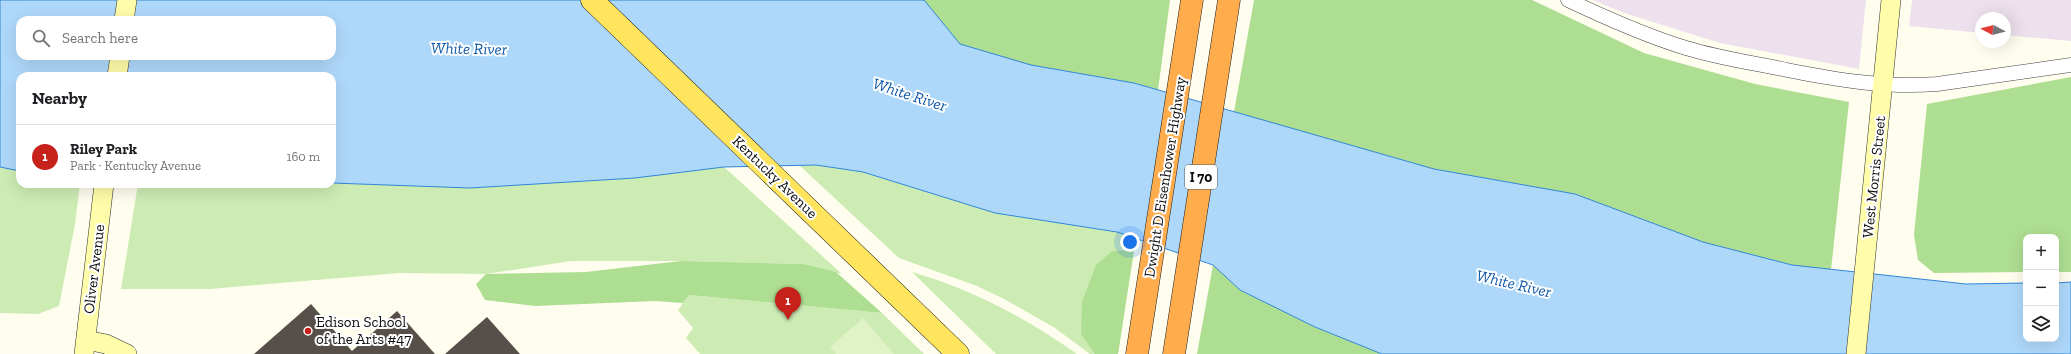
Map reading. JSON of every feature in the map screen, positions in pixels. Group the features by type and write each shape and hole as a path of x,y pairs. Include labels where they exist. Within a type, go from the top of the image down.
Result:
{"highway":[{"name":"Dwight D Eisenhower Highway","path":"1137,354 1192,0"},
{"name":"I 70","path":"1174,354 1229,0"}],"main road":[{"path":"125,16 127,0"},
{"name":"Kentucky Avenue","path":"592,0 958,354"},
{"name":"West Morris Street","path":"1856,354 1891,0"},
{"path":"118,72 119,60"},
{"name":"Oliver Avenue","path":"85,347 88,309 103,188"},
{"path":"85,347 106,344 127,354"}],"street":[{"path":"1568,0 1653,36 1702,52 1847,82 1883,84 1938,84 2071,65"}],"shaded area":[{"path":"1593,0 1866,0 1859,69 1720,43 1624,13"},
{"path":"1912,0 2071,0 2071,41 2011,36 2011,12 1975,12 1975,32 1909,26"}],"green space":[{"path":"924,0 1170,0 1158,90 1134,83 1031,65 959,44"},
{"path":"1254,0 1532,0 1644,53 1755,84 1849,102 1831,270 1792,265 1703,242 1575,194 1434,169 1234,112"},
{"path":"2071,77 2071,272 2059,272 2059,234 2023,234 2023,272 1934,273 1918,260 1914,235 1927,104"},
{"path":"799,165 816,165 863,172 995,213 1117,232 1136,238 1118,354 1090,354 1055,328 1004,299 977,286 899,258"},
{"path":"0,167 16,170 16,188 80,188 75,224 59,306 38,314 0,313"},
{"path":"724,167 842,274 802,264 681,261 571,261 486,274 399,273 210,289 121,289 137,188 336,188 336,184 635,178"},
{"path":"1134,250 1118,354 1095,354 1081,334 1082,302 1096,265 1112,251"},
{"path":"681,261 803,264 836,272 882,313 689,295 683,303 655,301 535,306 485,300 476,284 486,274 586,272"},
{"path":"1213,265 1240,290 1315,327 1382,354 1197,354"},
{"path":"912,272 956,287 998,306 1038,328 1077,354 996,354"},
{"path":"689,295 882,313 924,354 700,354 686,338 693,328 678,310"},
{"path":"863,318 894,354 836,354 830,347"}],"water":[{"name":"White River","path":"0,0 924,0 960,44 1031,65 1134,83 1434,169 1575,194 1703,242 1792,265 1966,284 2023,283 2023,342 2059,342 2059,283 2071,282 2071,354 1382,354 1315,327 1240,290 1213,265 1117,232 995,213 863,172 816,165 724,167 635,178 470,188 336,183 336,72 16,72 16,170 0,167"}],"building":[{"name":"Edison School of the Arts #47","path":"311,304 352,351 397,311 435,354 254,354"},
{"name":"Edison School of the Arts #47","path":"487,317 520,354 445,354"}],"place":[{"name":"Riley Park","path":"788,320"},
{"name":"Edison School of the Arts #47","path":"308,331"}]}
